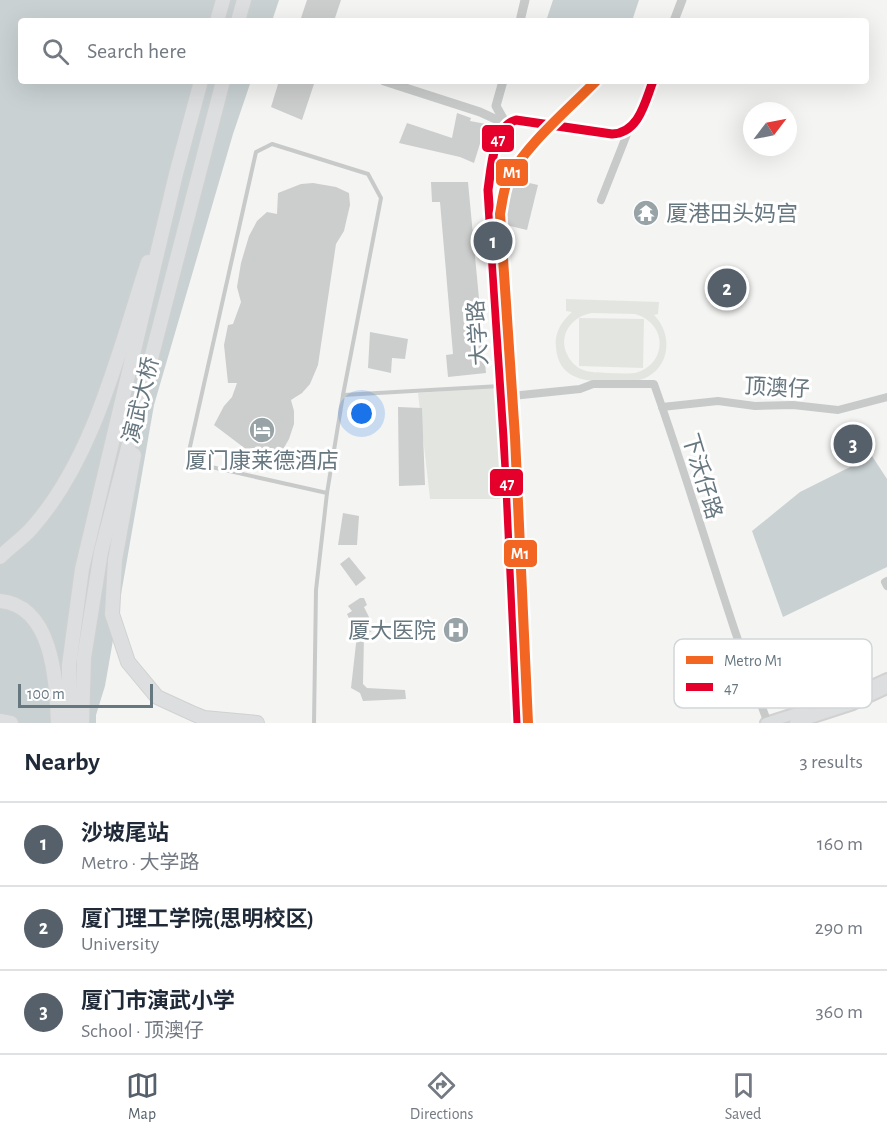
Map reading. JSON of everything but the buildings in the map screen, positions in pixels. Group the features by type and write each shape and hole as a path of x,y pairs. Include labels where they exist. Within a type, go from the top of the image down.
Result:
{"highway":[{"path":"218,18 223,0"},
{"path":"239,18 244,0"},
{"name":"演武大桥","path":"69,723 69,665 82,568 176,174 200,84"},
{"name":"演武大桥","path":"82,723 84,658 101,552 222,84"},
{"path":"0,556 31,529 61,488 95,424 176,174"},
{"path":"147,372 115,560 112,614 128,662 157,697 204,718 257,723"},
{"path":"0,601 10,602 30,615 46,639 56,684 57,723"},
{"path":"0,721 11,723"}],"main road":[{"path":"872,685 887,678"},
{"path":"872,695 887,688"},
{"path":"768,723 814,708"},
{"path":"799,722 820,718 844,708"}],"street":[{"path":"521,18 525,0"},
{"path":"675,18 682,0"},
{"path":"393,84 480,112 506,124 523,120 612,134 624,132 635,123 652,84"},
{"path":"502,84 496,105 506,124"},
{"name":"大学路","path":"506,124 502,129 492,161 488,190 502,397 518,723"},
{"path":"601,201 629,129"},
{"name":"下沃仔路","path":"502,397 580,389 593,384 654,384 737,639"},
{"name":"顶澳仔","path":"662,407 718,401 755,406 793,405 838,410 887,397"},
{"path":"887,581 885,582 887,586"},
{"name":"下沃仔路","path":"762,708 768,723"}],"lane":[{"path":"314,723 316,590 327,493 343,395 381,198 368,174 272,144 256,152 189,451 198,464 327,493"},
{"path":"343,395 501,386"}],"shaded area":[{"path":"0,0 279,0 273,18 18,18 18,84 250,84 233,134 154,405 105,686 96,715 96,723 0,723"},
{"path":"553,0 639,0 633,18 547,18"},
{"path":"566,299 659,302 658,314 654,315 664,331 666,350 664,359 652,374 640,380 596,381 577,378 563,368 556,348 559,328 572,312 566,311","holes":["592,313 635,314 652,324 658,334 658,353 647,368 635,373 594,372 578,368 570,360 564,345 564,338 569,326 579,318"]},
{"path":"579,318 644,319 643,368 579,366"},
{"path":"493,387 506,499 430,499 418,393"},
{"path":"872,456 887,479 887,567 783,617 752,531 800,492"}],"metro line":[{"name":"M1","path":"528,723 515,437 500,214 507,182 524,155 593,84"}],"transit line":[{"name":"47","path":"518,723 506,469 488,190 494,150 502,131 516,120 612,134 621,132 629,128 640,115 652,84"}],"place":[{"name":"厦港田头妈宫","path":"646,213"},
{"name":"沙坡尾站","path":"493,241"},
{"name":"厦门理工学院(思明校区)","path":"727,288"},
{"name":"厦门康莱德酒店","path":"262,430"},
{"name":"厦门市演武小学","path":"853,444"},
{"name":"厦大医院","path":"456,630"}]}
